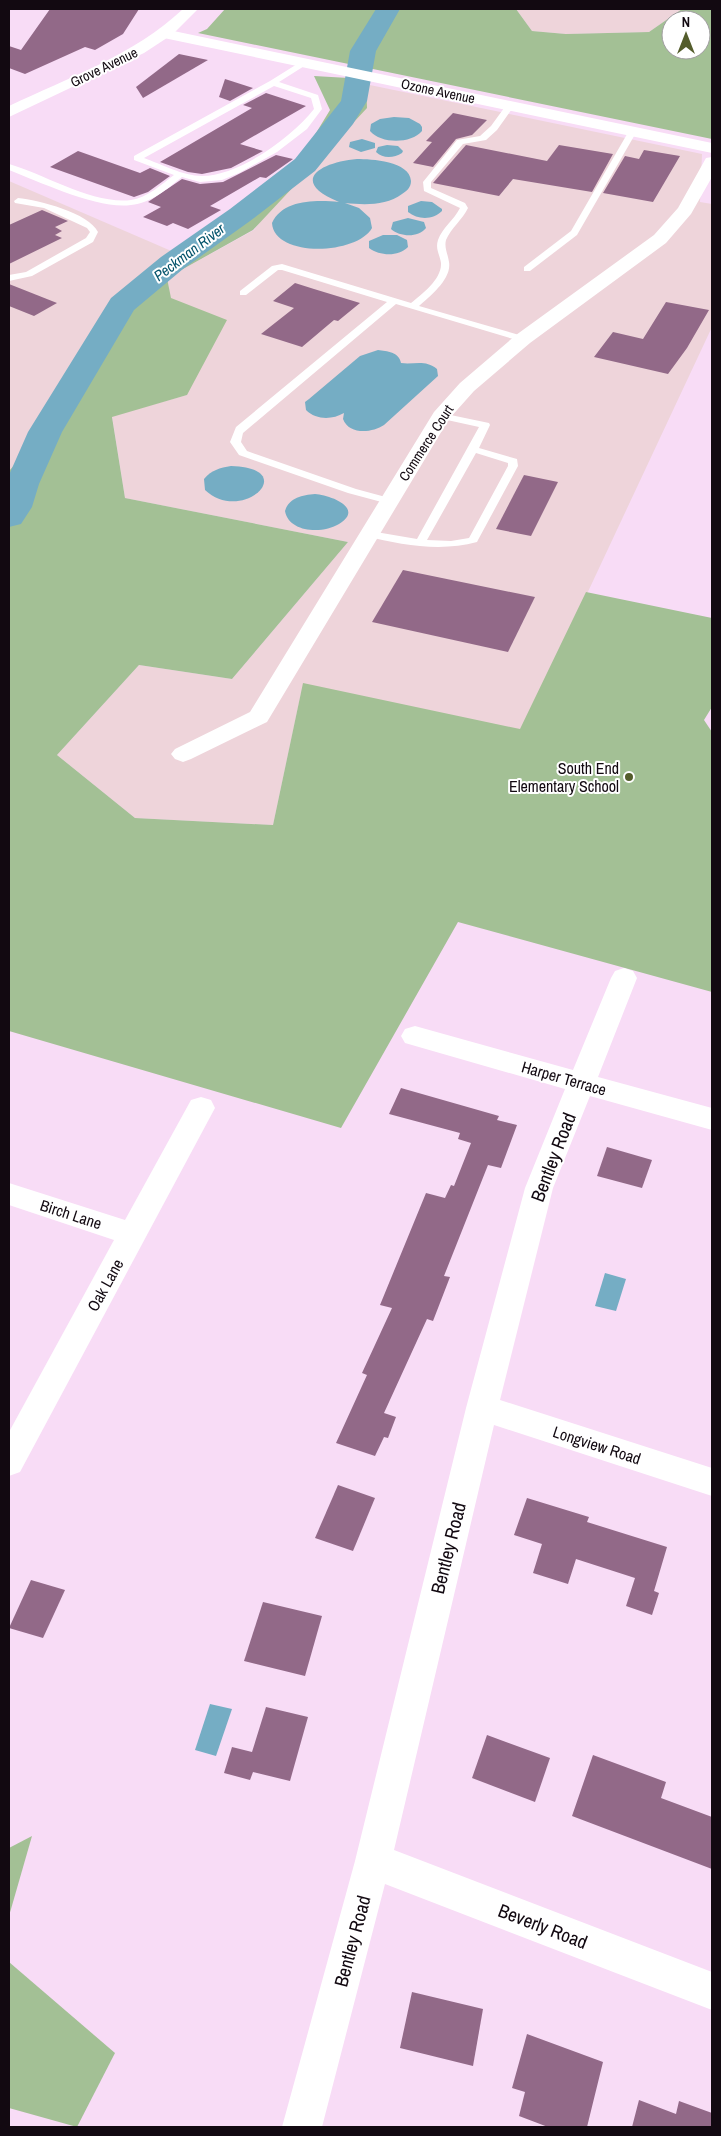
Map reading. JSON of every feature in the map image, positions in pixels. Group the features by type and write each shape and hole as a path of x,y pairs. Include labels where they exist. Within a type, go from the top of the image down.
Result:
{"street":[{"name":"Grove Avenue","path":"9,112 139,50 164,34 191,9"},
{"name":"Ozone Avenue","path":"164,34 712,148"},
{"name":"Commerce Court","path":"183,754 260,717 441,416 467,386 522,339 660,239 685,210 712,162"},
{"name":"Bentley Road","path":"302,2127 373,1861 482,1408 539,1188 624,978"},
{"name":"Harper Terrace","path":"416,1036 712,1119"},
{"name":"Oak Lane","path":"9,1462 201,1108"},
{"name":"Birch Lane","path":"9,1194 133,1234"},
{"name":"Longview Road","path":"482,1408 712,1482"},
{"name":"Beverly Road","path":"373,1861 712,1991"}],"lane":[{"path":"273,82 316,96 318,109 304,127 274,150 222,177 200,179 180,174 137,158 305,63"},
{"path":"413,306 429,293 443,274 445,266 440,246 442,238 464,208 462,205 427,189 427,182 460,142 482,138 494,128 510,106"},
{"path":"527,269 574,233 634,131"},
{"path":"9,167 46,182 114,203 132,203 154,194 180,174"},
{"path":"9,197 13,203 32,201 49,206 91,226 94,232 90,240 29,274 9,278"},
{"path":"243,293 275,268 282,267 522,339"},
{"path":"389,501 352,491 243,453 234,442 240,429 394,301"},
{"path":"421,541 485,426 441,416"},
{"path":"370,534 450,544 464,544 473,540 514,461 473,449"}],"shaded area":[{"path":"516,9 682,9 661,10 661,24 649,32 566,34 532,31"},
{"path":"365,84 702,154 700,202 712,204 712,327 519,739 301,693 273,825 135,818 57,755 139,665 232,679 348,542 125,498 112,416 187,395 167,278 254,230"},
{"path":"9,181 176,253 25,458 9,473"}],"green space":[{"path":"225,9 516,9 532,31 566,34 649,32 661,24 661,60 711,60 711,10 681,10 712,9 712,139 198,33 207,29"},
{"path":"314,76 366,79 367,108 253,230 167,278 171,298 227,320 187,395 112,417 125,498 348,542 232,679 139,665 57,755 135,818 273,825 303,683 520,729 586,592 712,618 712,707 704,720 712,732 712,992 458,922 341,1128 9,1031 9,471 28,450 118,297 178,248 229,214 299,161 330,110"},
{"path":"32,1836 9,1916 9,1848"},
{"path":"9,1962 115,2053 77,2127 9,2108"}],"water":[{"path":"394,117 409,118 420,124 422,131 411,138 396,141 381,138 370,131 371,124 380,119"},
{"path":"362,139 375,143 375,148 361,152 349,147 350,142"},
{"path":"387,145 398,146 403,151 399,155 392,157 382,156 376,152 378,147"},
{"path":"357,159 389,162 397,165 409,174 411,181 406,192 389,201 367,204 345,203 359,208 370,218 372,228 363,237 350,244 334,248 317,249 301,247 286,242 276,234 272,223 284,209 292,205 311,201 339,202 315,187 313,180 315,174 322,168 332,164"},
{"path":"421,201 432,202 442,211 434,216 425,218 408,212 408,206"},
{"path":"408,218 424,222 426,228 414,235 399,234 391,229 393,222"},
{"path":"383,235 397,235 407,240 408,247 394,254 378,253 369,248 369,241"},
{"path":"378,350 395,354 401,363 424,363 433,366 437,369 438,376 384,425 373,430 361,431 350,428 343,419 344,413 324,418 314,416 306,410 305,402 360,356"},
{"path":"231,466 252,469 262,476 264,484 258,492 248,498 235,501 220,499 205,490 204,479 210,473"},
{"path":"315,494 329,497 342,503 347,508 346,518 332,527 316,530 307,530 293,524 285,511 287,507 293,500 301,496"},
{"path":"605,1273 626,1279 616,1311 595,1306"},
{"path":"210,1704 232,1709 216,1756 195,1750"}],"building":[{"path":"50,9 139,9 123,34 95,50 85,47 25,74 9,68 9,46 21,50"},
{"path":"179,54 208,60 143,98 136,87"},
{"path":"225,79 253,88 230,101 219,97"},
{"path":"266,93 306,106 240,144 263,151 231,168 202,174 188,172 160,162 252,108 243,105"},
{"path":"453,113 487,120 472,135 456,139 433,167 413,163 432,142 426,141"},
{"path":"466,145 547,161 559,145 613,154 592,192 513,179 499,196 433,183"},
{"path":"644,150 680,156 653,202 603,193 625,156 639,159"},
{"path":"78,151 140,173 150,168 170,176 148,192 134,197 50,167"},
{"path":"276,155 293,159 266,178 260,177 210,206 221,210 188,229 173,223 167,226 143,217 161,207 148,202 182,179 200,184 223,182"},
{"path":"42,210 68,221 55,227 62,231 55,235 62,238 9,264 9,225"},
{"path":"295,283 360,303 338,321 334,320 302,347 261,334 294,308 273,301"},
{"path":"9,284 57,303 34,316 9,306"},
{"path":"666,302 709,310 687,348 668,374 594,357 613,332 643,339"},
{"path":"524,475 558,482 531,536 496,529"},
{"path":"403,570 535,597 508,652 372,622"},
{"path":"401,1088 499,1116 497,1120 517,1125 501,1168 488,1165 444,1276 450,1277 433,1321 427,1319 384,1413 396,1417 388,1438 384,1437 375,1456 336,1443 367,1375 362,1373 392,1308 380,1305 426,1193 445,1198 451,1185 454,1186 471,1143 458,1139 460,1133 389,1114"},
{"path":"607,1147 652,1160 642,1188 597,1176"},
{"path":"338,1485 375,1498 353,1551 315,1538"},
{"path":"527,1498 589,1517 587,1522 667,1547 654,1591 659,1593 652,1615 626,1606 635,1578 576,1559 568,1584 533,1573 542,1544 514,1535"},
{"path":"31,1580 65,1590 43,1638 9,1628"},
{"path":"263,1602 322,1616 305,1676 244,1661"},
{"path":"266,1707 308,1717 290,1781 253,1772 250,1780 224,1773 232,1747 252,1752"},
{"path":"487,1735 550,1758 535,1802 472,1778"},
{"path":"593,1755 666,1782 661,1798 712,1817 712,1869 572,1816"},
{"path":"412,1992 483,2009 473,2066 400,2048"},
{"path":"527,2034 603,2062 587,2127 548,2127 519,2116 525,2092 512,2088"},
{"path":"639,2100 676,2114 679,2101 712,2113 712,2127 632,2127"}],"waterway":[{"name":"Peckman River","path":"9,517 15,507 22,484 45,432 122,305 172,263 240,215 305,165 343,118 354,101 363,51 388,9"}],"place":[{"name":"South End Elementary School","path":"629,777"}]}
